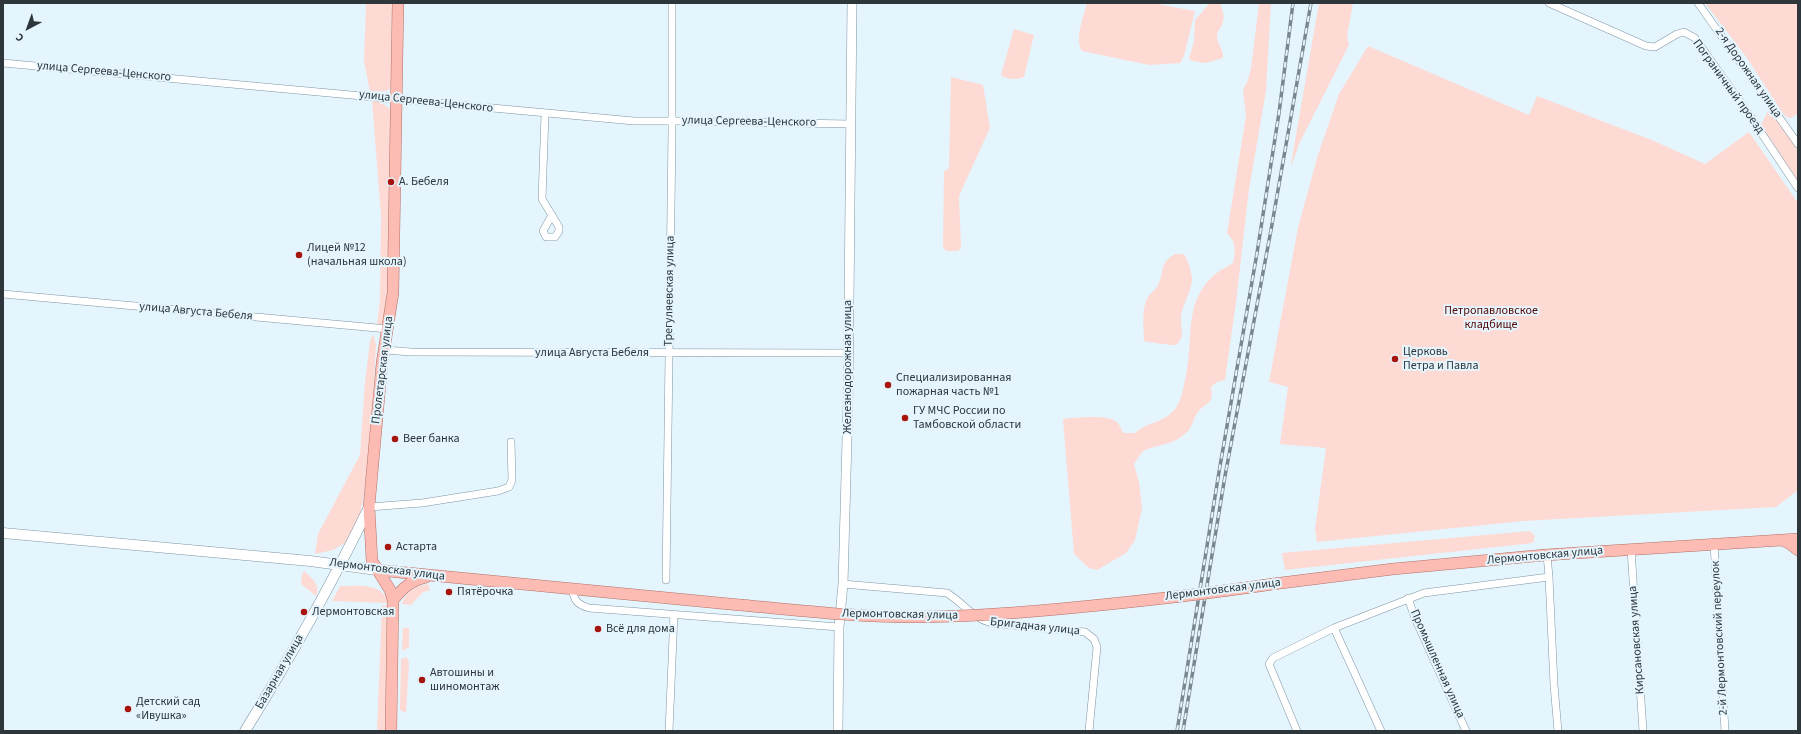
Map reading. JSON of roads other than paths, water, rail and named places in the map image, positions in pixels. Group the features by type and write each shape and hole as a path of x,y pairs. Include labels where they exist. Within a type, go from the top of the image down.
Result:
{"main road":[{"name":"Пролетарская улица","path":"391,731 393,600 390,590 372,561 370,549 369,506 385,350 393,293 398,3"},
{"name":"Базарная улица","path":"245,731 284,667 369,506"},
{"name":"Лермонтовская улица","path":"3,533 310,561 431,576 740,605 852,615 912,617 1035,612 1141,601 1393,569 1547,555 1798,539"},
{"path":"1782,540 1798,550"},
{"path":"393,600 411,582 431,576"}],"street":[{"name":"Трегуляевская улица","path":"666,580 672,121 672,3"},
{"name":"Железнодорожная улица","path":"838,731 839,627 843,584 847,442 852,3"},
{"name":"Пограничный проезд","path":"1549,3 1646,46 1656,47 1677,34 1684,32 1695,38 1798,188"},
{"name":"2-я Дорожная улица","path":"1698,3 1798,144"},
{"name":"улица Сергеева-Ценского","path":"3,63 397,98 545,114 634,121 850,124"},
{"path":"545,114 542,199 552,215"},
{"name":"улица Августа Бебеля","path":"3,294 388,329"},
{"name":"улица Августа Бебеля","path":"385,350 411,352 669,354 848,353"},
{"path":"369,506 422,503 498,491 509,487 512,480 511,442"},
{"name":"2-й Лермонтовский переулок","path":"1714,544 1725,731"},
{"name":"Кирсановская улица","path":"1631,549 1643,731"},
{"path":"1547,555 1558,731"},
{"path":"1297,731 1269,664 1273,658 1334,628 1424,593 1549,577"},
{"name":"Бригадная улица","path":"843,584 947,593 956,598 970,612 982,621 991,624 1085,632 1094,639 1097,647 1089,731"},
{"path":"573,589 574,599 579,605 589,608 839,627"},
{"name":"Промышленная улица","path":"1408,598 1415,618 1466,731"},
{"path":"669,731 674,614"},
{"path":"1334,628 1380,731"}],"railway":[{"path":"1177,731 1219,472 1257,253 1279,113 1293,3"},
{"path":"1183,731 1225,476 1271,230 1311,3"}],"place":[{"name":"А. Бебеля","path":"391,182"},
{"name":"Лицей №12 (начальная школа)","path":"299,255"},
{"name":"Церковь Петра и Павла","path":"1395,359"},
{"name":"Специализированная пожарная часть №1","path":"888,385"},
{"name":"ГУ МЧС России по Тамбовской области","path":"905,418"},
{"name":"Beer банка","path":"395,439"},
{"name":"Астарта","path":"388,547"},
{"name":"Пятёрочка","path":"449,592"},
{"name":"Лермонтовская","path":"304,612"},
{"name":"Всё для дома","path":"598,629"},
{"name":"Автошины и шиномонтаж","path":"422,680"},
{"name":"Детский сад «Ивушка»","path":"128,709"}],"park label":[{"name":"Петропавловское кладбище","path":"1491,318"}]}
